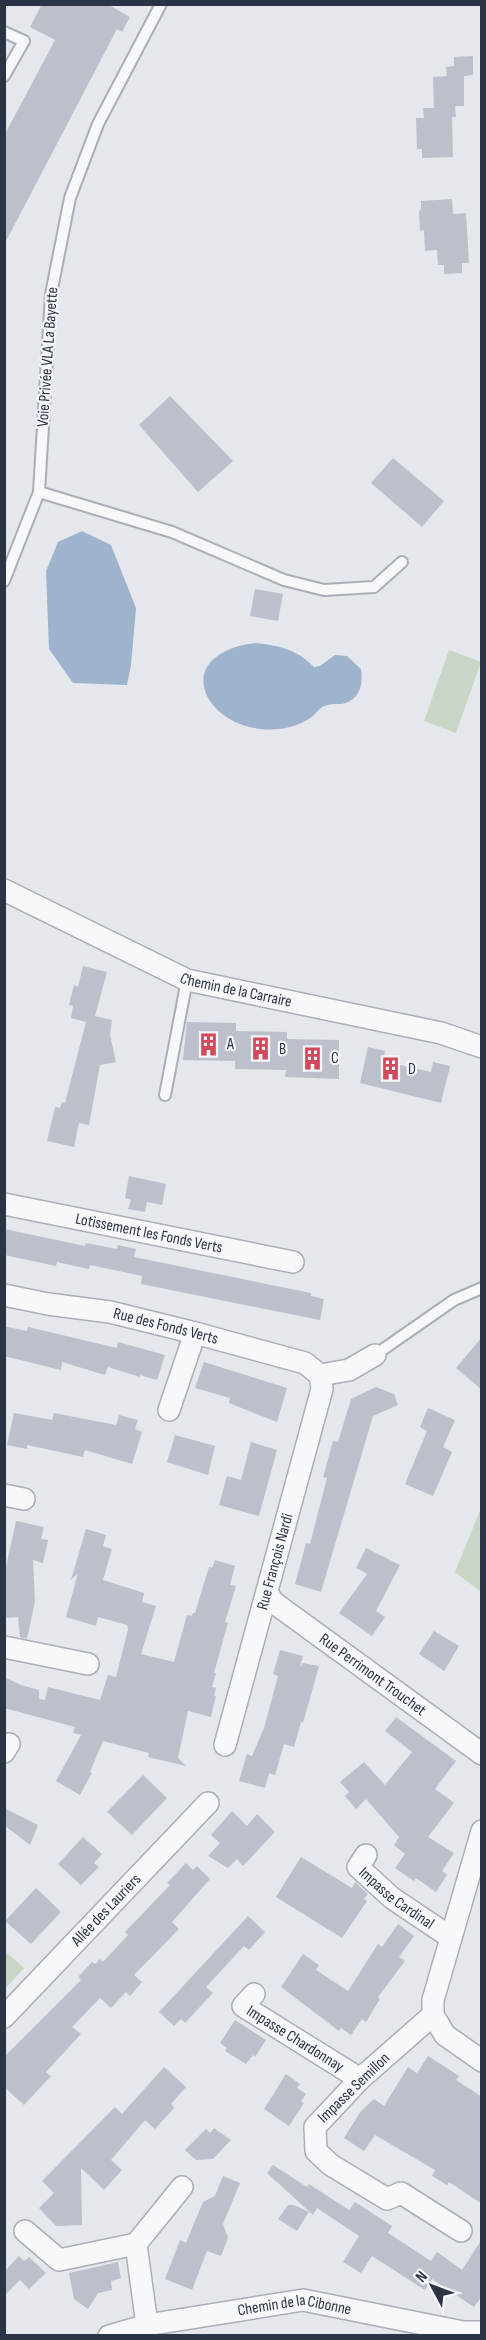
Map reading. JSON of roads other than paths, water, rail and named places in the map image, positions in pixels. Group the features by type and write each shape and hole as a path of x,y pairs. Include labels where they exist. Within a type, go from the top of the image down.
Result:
{"street":[{"name":"Chemin de la Carraire","path":"4,890 187,980 441,1033 482,1047"},
{"name":"Lotissement les Fonds Verts","path":"4,1204 293,1262"},
{"name":"Rue des Fonds Verts","path":"4,1295 48,1304 110,1312 195,1333 305,1363 320,1375"},
{"path":"169,1410 195,1333"},
{"path":"320,1375 349,1370 375,1355"},
{"name":"Rue François Nardi","path":"225,1745 322,1389 320,1375"},
{"name":"Rue Perrimont Trouchet","path":"267,1592 273,1602 482,1754"},
{"path":"4,1647 88,1664"},
{"name":"Allée des Lauriers","path":"4,2017 208,1803"},
{"path":"482,1831 433,2000 433,2015 445,2035 482,2061"},
{"name":"Impasse Cardinal","path":"366,1855 358,1867 392,1898 450,1937"},
{"name":"Impasse Chardonnay","path":"254,1994 243,2006 360,2079"},
{"name":"Impasse Semillon","path":"433,2015 360,2079 315,2127 316,2151 331,2165 387,2199 401,2193 461,2231"},
{"path":"26,2231 59,2260 136,2244 182,2187"},
{"path":"136,2244 147,2325"},
{"name":"Chemin de la Cibonne","path":"109,2336 147,2325 303,2300 380,2325 482,2332"}],"lane":[{"name":"Voie Privée VLA La Bayette","path":"4,581 39,492 51,294 70,198 98,124 161,4"},
{"path":"4,32 24,41 4,76"},
{"path":"39,492 172,532 284,580 324,590 374,587 402,562"},
{"path":"165,1095 187,980"},
{"path":"375,1355 454,1300 482,1288"}],"water":[{"path":"82,531 111,545 136,608 127,685 73,683 49,649 46,571 58,542"},
{"path":"255,643 287,649 301,656 314,667 320,666 335,655 347,656 361,669 360,689 355,697 344,704 323,706 306,721 288,728 254,728 232,720 216,708 206,693 204,677 210,662 227,650"}],"place":[{"name":"A","path":"209,1044"},
{"name":"B","path":"261,1049"},
{"name":"C","path":"313,1058"},
{"name":"D","path":"390,1069"}]}
